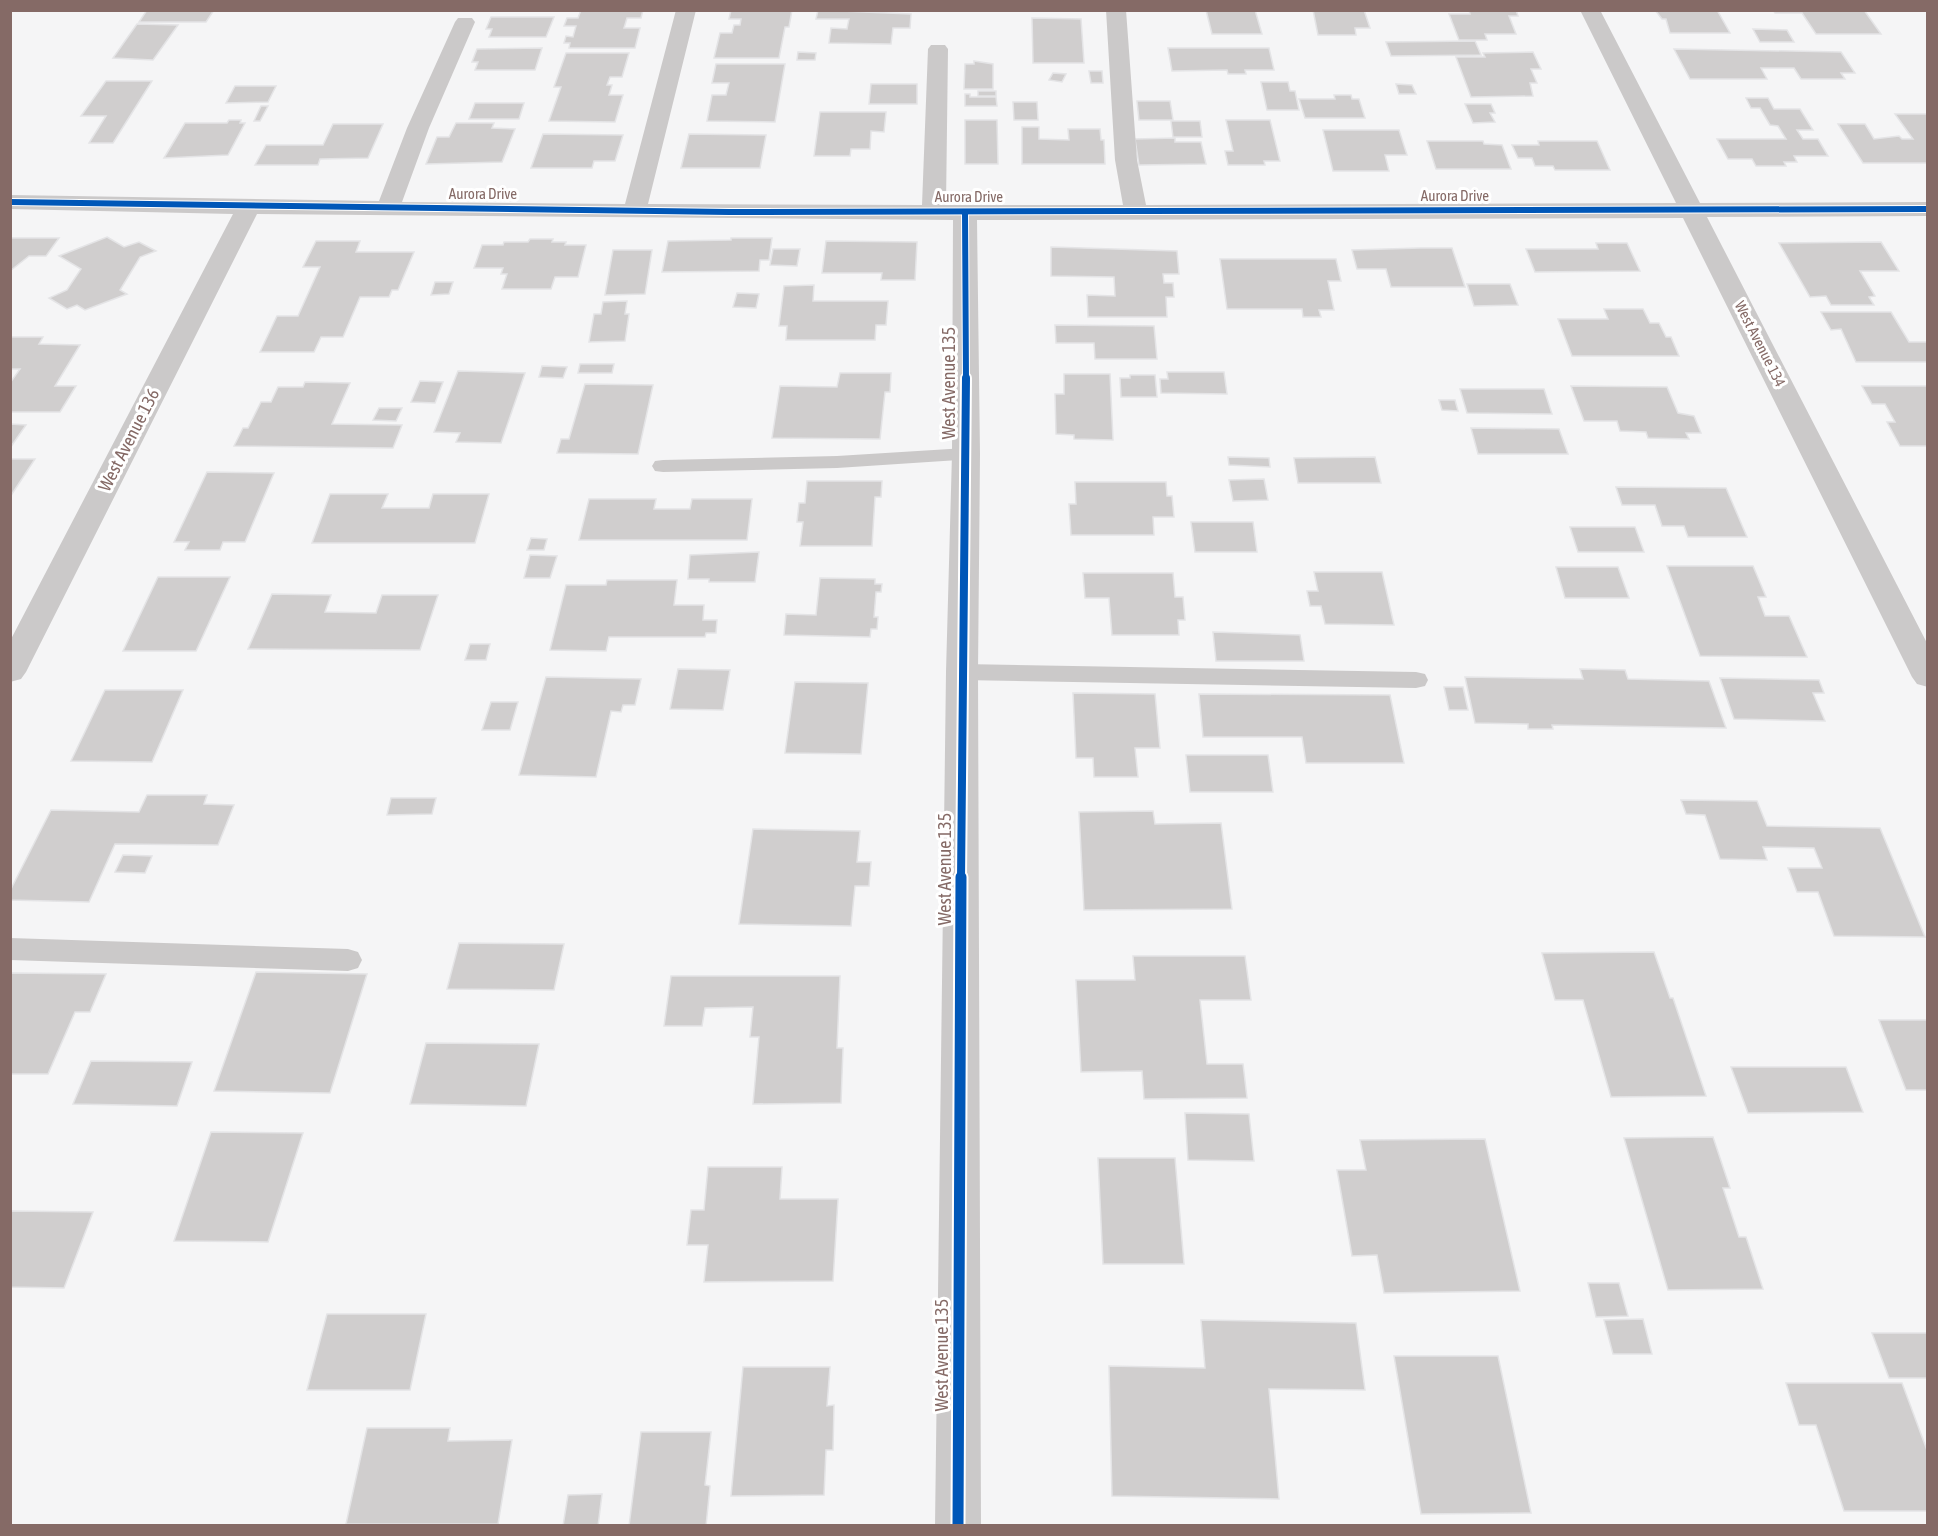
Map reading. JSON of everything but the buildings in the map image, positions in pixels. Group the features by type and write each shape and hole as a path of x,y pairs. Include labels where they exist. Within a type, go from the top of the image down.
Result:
{"street":[{"path":"635,210 686,10"},
{"path":"1116,10 1126,160 1136,212"},
{"name":"West Avenue 134","path":"1590,10 1928,678"},
{"path":"388,209 418,128 465,22"},
{"name":"West Avenue 135","path":"938,49 966,453 962,672 958,1526"},
{"name":"Aurora Drive","path":"10,202 248,208 949,212 1928,209"},
{"name":"West Avenue 136","path":"10,672 248,208"}],"lane":[{"path":"663,466 837,462 966,453"},
{"path":"962,672 1416,680"},
{"path":"10,949 348,960"}],"cycle path":[{"path":"10,202 729,212 1928,209"},
{"path":"958,1526 962,672 966,454 965,212"}]}
